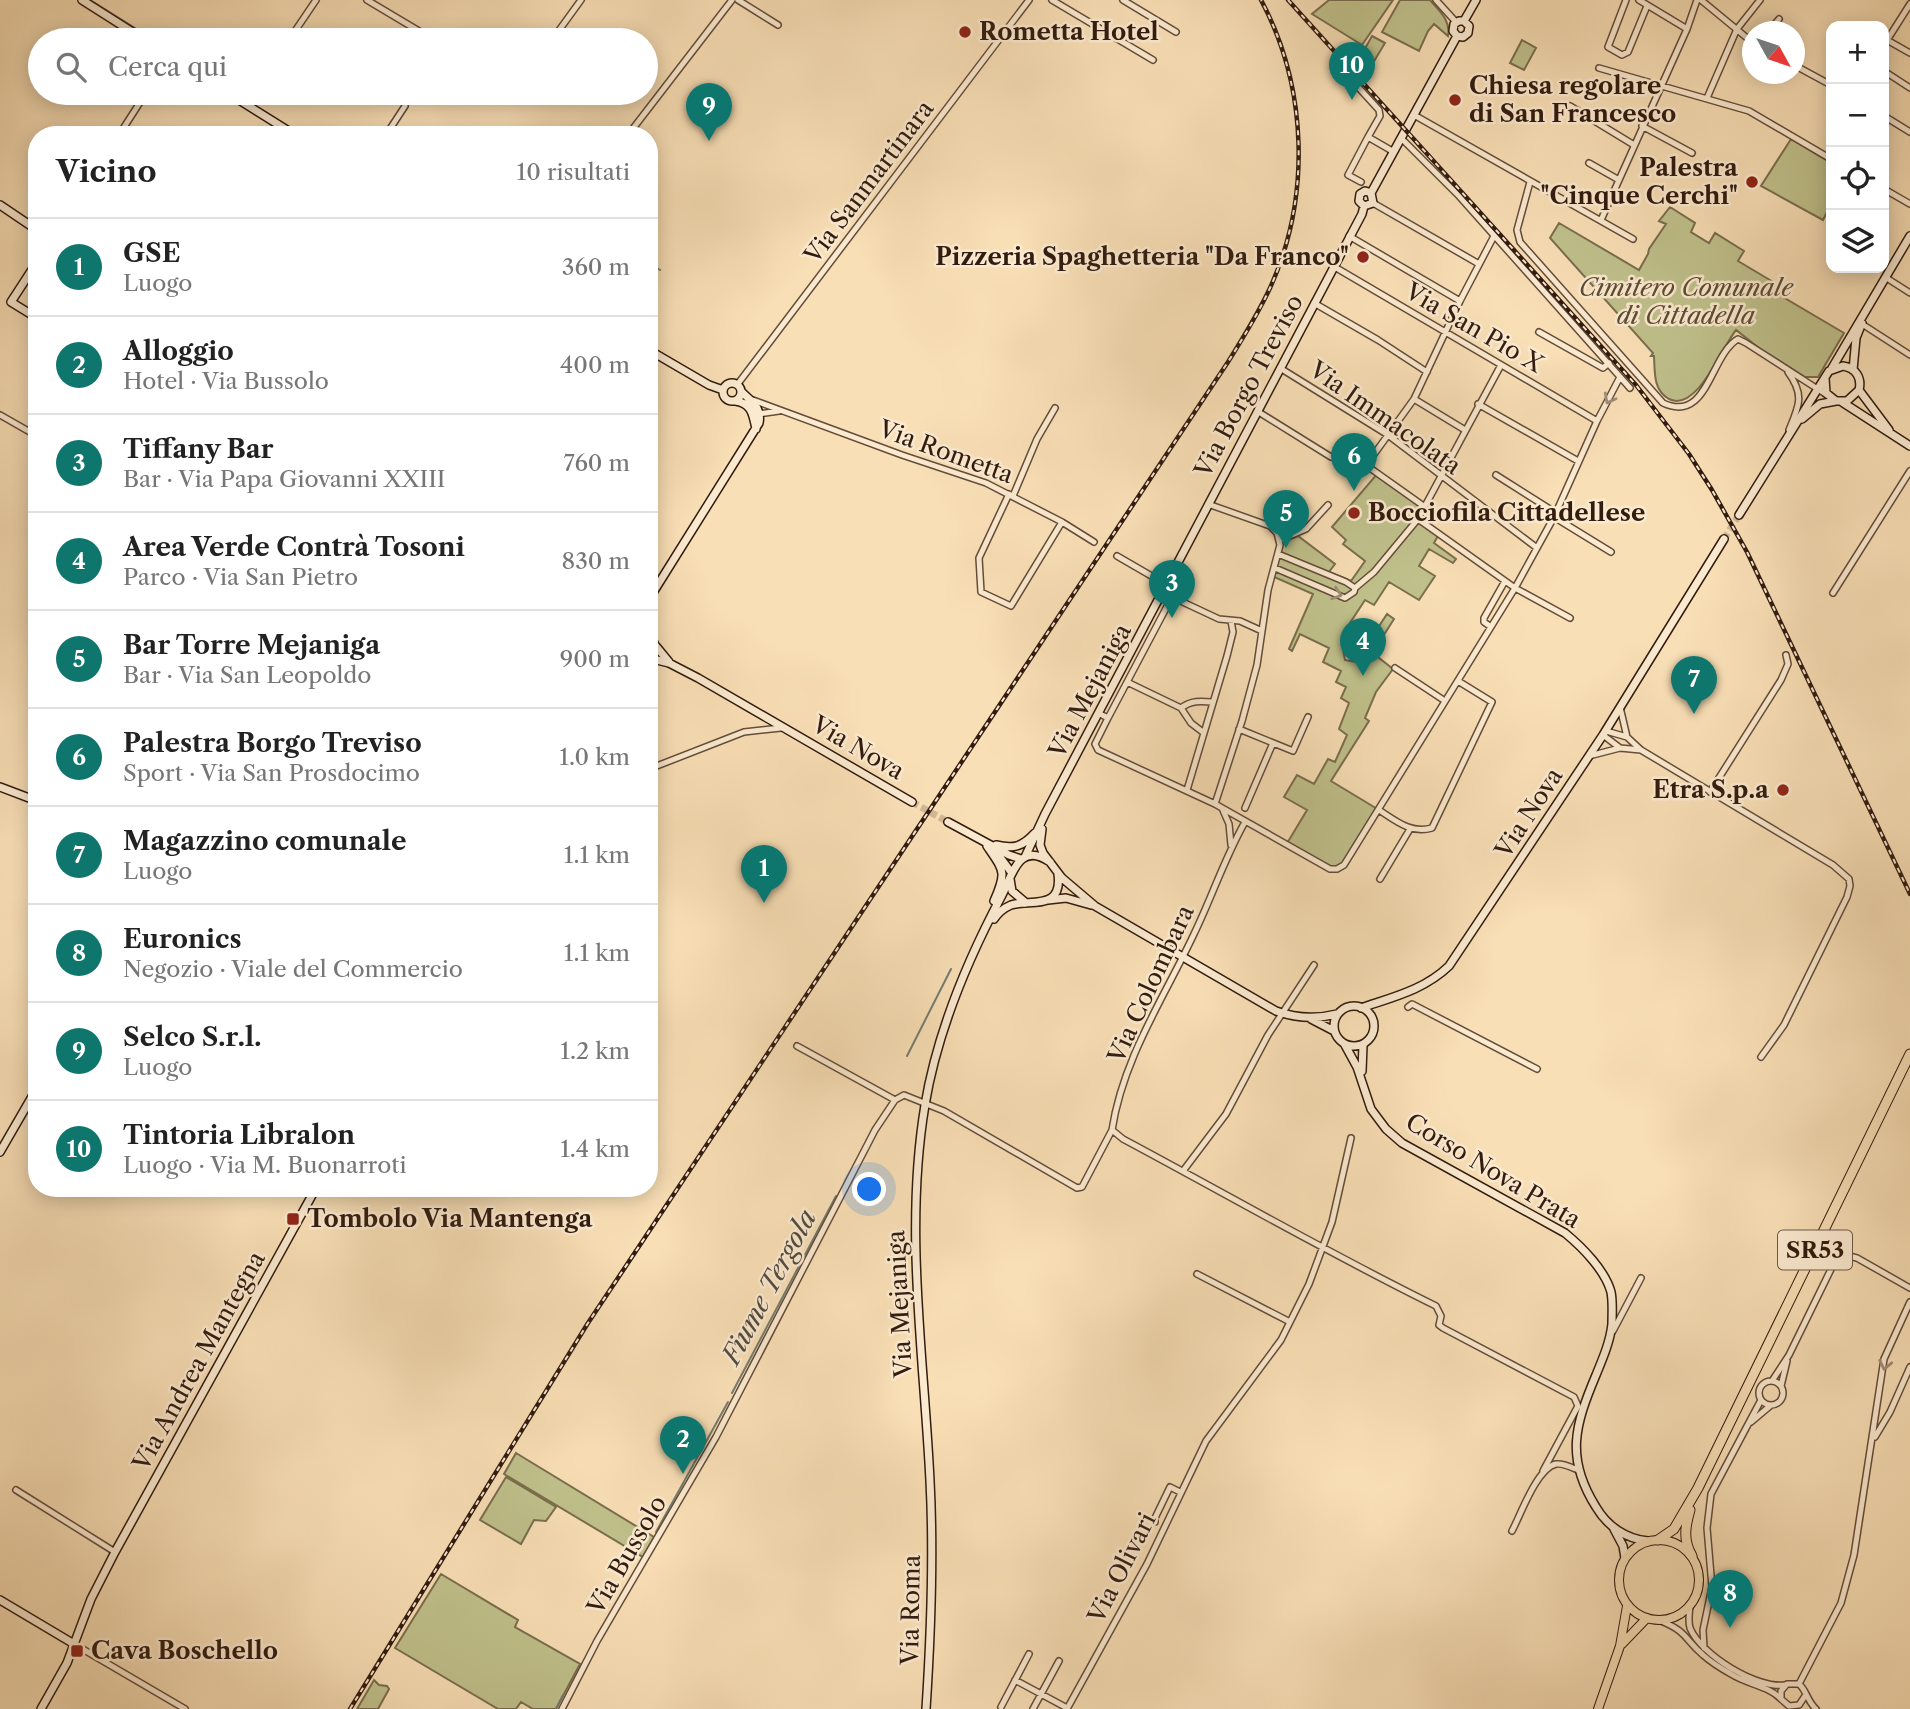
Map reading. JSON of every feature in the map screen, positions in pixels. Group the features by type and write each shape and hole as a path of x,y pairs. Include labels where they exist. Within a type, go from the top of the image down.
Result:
{"highway":[{"name":"SR53","path":"1653,1540 1674,1530 1698,1488 1910,1054"},
{"name":"SR53","path":"1692,1556 1686,1544 1685,1532 1698,1488"}],"main road":[{"path":"82,0 126,28"},
{"name":"Via Borgo Treviso","path":"1167,584 1362,214 1364,206 1359,201 1360,194 1366,191 1371,193 1457,36 1463,37 1468,33 1469,26 1460,22 1476,0"},
{"path":"1457,36 1453,31 1460,22"},
{"path":"247,105 281,126"},
{"path":"1364,206 1373,202 1371,193"},
{"path":"0,205 28,224"},
{"path":"1739,515 1828,374 1910,236"},
{"path":"28,276 11,302 28,312"},
{"path":"1853,370 1856,338 1867,307"},
{"path":"658,355 709,385 723,390"},
{"path":"1786,438 1808,412 1820,404 1835,400 1852,399 1859,390 1859,379 1853,370 1843,366 1828,374 1824,388 1835,400 1910,446"},
{"path":"723,390 729,384 739,388 740,395 735,401"},
{"name":"Via Rometta","path":"739,388 753,400 757,413"},
{"path":"658,585 756,430 757,413 746,404 724,398 723,390"},
{"path":"1859,390 1895,436"},
{"name":"Via Nova","path":"1304,1017 1337,1014 1346,1008 1361,1008 1428,984 1449,966 1604,733 1724,538"},
{"name":"Via Mejaniga","path":"931,1512 915,1225 925,1102 948,1020 987,924 1010,875 1023,858 1167,584"},
{"path":"658,649 669,663"},
{"path":"658,660 669,663"},
{"name":"Via Nova","path":"669,663 912,802"},
{"path":"0,787 28,798"},
{"name":"Via Mejaniga","path":"1045,814 1040,845 1057,872"},
{"path":"948,822 1009,855 1023,858 1039,856 1050,862"},
{"path":"988,844 1009,848 1018,846 1038,830"},
{"path":"988,844 1002,858 1010,875 1012,891 1027,903"},
{"name":"Via Mejaniga","path":"987,924 1003,874 988,844"},
{"path":"1048,900 1057,887 1057,872"},
{"name":"Via Nova","path":"1057,872 1095,906 1282,1013 1304,1017 1334,1031 1336,1037 1345,1045"},
{"name":"Via Nova","path":"1048,900 1066,898 1095,906"},
{"name":"Via Mejaniga","path":"981,937 1010,905 1048,900"},
{"path":"1345,1045 1363,1045 1371,1037 1373,1019 1383,1000"},
{"path":"1361,1008 1373,1019"},
{"path":"1334,1031 1337,1014"},
{"name":"Corso Nova Prata","path":"1345,1045 1362,1079 1371,1109 1386,1129 1402,1143 1565,1233 1592,1259 1611,1290"},
{"name":"Corso Nova Prata","path":"1362,1079 1363,1045"},
{"path":"0,1152 28,1104"},
{"name":"Via Andrea Mantegna","path":"41,1709 67,1664 91,1599 115,1552 311,1197"},
{"path":"1611,1290 1611,1335 1577,1423 1578,1469 1598,1511 1614,1528 1637,1540 1677,1544 1692,1556"},
{"name":"Via Roma","path":"926,1709 931,1646 931,1512"},
{"path":"1598,1709 1620,1646 1627,1606 1618,1583 1625,1558 1614,1528"},
{"name":"SR53","path":"1625,1558 1635,1548 1653,1540"},
{"name":"SR53","path":"1690,1606 1699,1587 1699,1576 1692,1556"},
{"path":"0,1600 74,1644"},
{"path":"1627,1606 1646,1619 1661,1621 1680,1615 1690,1606"},
{"path":"1620,1646 1646,1619"}],"street":[{"path":"297,28 316,0"},
{"path":"367,0 414,28"},
{"path":"561,28 581,0"},
{"path":"658,96 732,0"},
{"path":"738,0 778,25"},
{"name":"Via Sanmartinara","path":"739,388 1029,0"},
{"path":"1052,0 1153,60"},
{"path":"1124,0 1176,32"},
{"path":"1436,0 1460,22"},
{"path":"1626,0 1608,47 1622,55 1628,52 1647,6"},
{"path":"1601,220 1699,0 1742,33"},
{"path":"1707,98 1737,29 1760,0"},
{"path":"1637,1 1687,29"},
{"path":"1889,37 1910,4"},
{"path":"1889,45 1910,53"},
{"path":"1338,65 1379,110 1380,116 1348,176 1361,182"},
{"path":"1600,68 1749,111 1826,156"},
{"path":"1805,71 1829,84"},
{"path":"1889,74 1910,88"},
{"path":"125,126 138,105"},
{"path":"635,126 651,105"},
{"path":"392,126 405,106"},
{"path":"1570,106 1634,145"},
{"path":"1414,114 1633,239"},
{"path":"1889,119 1910,132"},
{"path":"1642,126 1692,153"},
{"path":"1368,137 1394,152"},
{"path":"1401,138 1494,236 1630,388"},
{"path":"1589,163 1619,180"},
{"path":"1530,182 1517,230 1520,242 1663,403 1672,407 1686,407 1698,399 1727,349 1738,339 1835,400"},
{"path":"1889,192 1910,204"},
{"path":"1373,202 1479,264"},
{"path":"1349,236 1460,301"},
{"path":"1425,507 1367,464 1414,400 1494,236"},
{"name":"Via San Pio X","path":"1333,266 1597,421"},
{"path":"1885,277 1910,293"},
{"path":"1314,303 1427,372"},
{"path":"1862,324 1910,355"},
{"path":"1539,332 1603,368 1609,363"},
{"path":"1275,568 1345,598 1352,596 1355,588 1374,572 1418,519 1501,365"},
{"name":"Via Immacolata","path":"1280,368 1388,435 1537,548"},
{"path":"1787,369 1814,382 1828,374"},
{"path":"1786,438 1798,407 1799,393 1798,384 1787,369"},
{"path":"1262,631 1240,621 1219,619 1172,597 1096,746 1098,750 1215,804 1330,869 1337,869 1344,865 1379,810 1515,589 1555,515 1578,461 1620,377"},
{"name":"Via Rometta","path":"753,400 986,483 1062,522 1094,542"},
{"path":"1414,400 1465,430"},
{"path":"1478,404 1578,461"},
{"path":"1055,408 979,558 981,592 1012,606 1062,522"},
{"name":"Via Rometta","path":"757,413 779,411"},
{"path":"1257,411 1331,457"},
{"path":"0,415 28,431"},
{"path":"1833,593 1910,471"},
{"path":"1496,475 1611,552"},
{"path":"1208,504 1270,526 1280,540 1268,590 1253,683 1215,804"},
{"path":"1280,540 1306,529 1328,505"},
{"path":"1418,519 1515,589 1570,618"},
{"path":"1278,554 1355,588"},
{"path":"1117,556 1167,584"},
{"path":"1491,627 1484,622 1484,618 1505,581"},
{"path":"1153,613 1161,617"},
{"path":"1187,790 1233,632 1231,621"},
{"path":"1710,792 1781,680 1788,664 1786,654"},
{"path":"1395,668 1442,699"},
{"path":"1379,810 1410,829 1423,831 1432,828 1492,702 1458,681"},
{"path":"1127,682 1181,708 1191,723 1204,733"},
{"path":"1181,708 1187,703 1199,700 1213,702"},
{"path":"1620,707 1627,737"},
{"path":"1100,714 1108,718"},
{"path":"1239,729 1293,751 1308,717"},
{"path":"658,766 744,733 785,728"},
{"path":"1604,733 1627,737 1641,750 1833,865 1849,879 1850,886 1840,912 1784,1026 1761,1057"},
{"path":"1604,733 1620,748"},
{"path":"1245,808 1273,743"},
{"path":"1589,756 1620,748 1641,750"},
{"name":"Via Colombara","path":"1222,808 1233,840 1229,856"},
{"name":"Via Colombara","path":"925,1102 1077,1188 1082,1187 1112,1130 1137,1045 1182,957 1245,822"},
{"path":"1380,878 1410,829"},
{"path":"1183,1171 1226,1114 1254,1059 1314,965"},
{"path":"1408,1007 1412,1004 1537,1069"},
{"path":"797,1046 895,1100 904,1095 925,1102"},
{"name":"Via Bussolo","path":"562,1709 597,1641 723,1420 875,1130 895,1100"},
{"path":"1112,1130 1123,1139 1322,1248 1436,1306 1441,1316 1439,1325 1443,1328 1577,1400 1578,1406 1512,1531"},
{"name":"Via Olivari","path":"1067,1709 1147,1564 1206,1441 1281,1339 1309,1284 1332,1222 1351,1138"},
{"path":"1772,1381 1836,1259 1845,1255 1857,1258 1910,1288"},
{"path":"1197,1274 1290,1322"},
{"path":"1611,1335 1641,1278"},
{"path":"1611,1290 1618,1301 1626,1306"},
{"path":"1799,1684 1841,1603 1854,1555 1884,1359 1910,1302"},
{"path":"1746,1426 1771,1405 1779,1403 1783,1397 1781,1385 1788,1355"},
{"path":"1873,1440 1890,1412 1910,1367"},
{"path":"1704,1648 1703,1630 1712,1587 1707,1528 1711,1494 1761,1400 1760,1389 1765,1383 1772,1381 1781,1385"},
{"path":"1761,1400 1771,1405"},
{"path":"1543,1471 1556,1464 1578,1469"},
{"path":"1155,1522 1170,1487 1180,1492"},
{"path":"16,1490 115,1552"},
{"path":"1690,1606 1690,1627 1714,1658 1760,1682 1776,1686 1793,1682 1799,1684 1816,1709"},
{"path":"1661,1621 1679,1629 1703,1656 1721,1668 1735,1677 1776,1693 1786,1704 1799,1708 1805,1696"},
{"path":"74,1644 184,1709"},
{"path":"1001,1707 1029,1654"},
{"path":"1033,1709 1059,1661"},
{"path":"1015,1680 1067,1709"},
{"path":"1781,1699 1781,1691 1785,1685"}],"green space":[{"path":"1329,0 1393,0 1362,45 1312,14"},
{"path":"1400,0 1430,0 1446,20 1448,36 1434,24 1419,51 1382,32"},
{"path":"1372,36 1385,43 1370,68 1358,61"},
{"path":"1522,40 1536,48 1524,70 1510,63"},
{"path":"1791,139 1826,160 1826,214 1823,220 1761,186"},
{"name":"Cimitero Comunale di Cittadella","path":"1670,207 1695,223 1691,232 1709,243 1715,233 1744,251 1738,261 1775,283 1771,290 1844,333 1818,377 1805,377 1736,330 1708,376 1689,397 1679,401 1669,399 1660,391 1657,386 1654,356 1651,356 1653,353 1550,238 1559,223 1639,270 1666,224 1659,221"},
{"path":"1377,474 1425,507 1418,519 1439,534 1434,543 1456,559 1453,563 1429,549 1419,566 1435,576 1419,600 1389,582 1374,605 1365,600 1350,623 1372,637 1387,614 1394,619 1380,641 1384,644 1382,649 1355,631 1343,649 1345,660 1367,664 1374,654 1393,669 1376,692 1365,718 1369,721 1331,781 1379,810 1344,865 1330,869 1286,845 1307,810 1284,797 1297,775 1314,784 1328,759 1335,762 1347,735 1339,729 1349,703 1341,698 1346,687 1336,682 1341,671 1323,662 1329,648 1300,634 1292,651 1289,649 1313,594 1274,577 1283,542 1298,536 1335,564 1329,572 1351,581 1365,561 1343,544 1346,540 1332,527"},
{"path":"516,1453 654,1537 643,1557 504,1474"},
{"path":"506,1477 556,1507 546,1521 534,1520 521,1544 480,1520"},
{"path":"441,1574 518,1620 515,1627 580,1664 556,1709 533,1709 521,1702 516,1709 498,1709 395,1648"},
{"path":"374,1680 389,1689 378,1709 357,1709"}],"waterway":[{"name":"Fiume Tergola","path":"90,0 135,28"},
{"name":"Fiume Tergola","path":"907,1056 951,969"},
{"name":"Fiume Tergola","path":"732,1393 836,1196"},
{"name":"Fiume Tergola","path":"656,1532 728,1402"},
{"name":"Fiume Tergola","path":"556,1709 563,1695"}],"tunnel":[{"path":"1724,539 1739,515"},
{"path":"912,802 948,822"}],"railway":[{"path":"350,1709 588,1323 1228,362 1260,307 1283,253 1298,181 1295,106 1288,69 1277,34 1261,0"},
{"path":"1288,0 1636,385 1689,454 1747,552 1910,894"}],"place":[{"name":"Rometta Hotel","path":"965,32"},
{"name":"Tintoria Libralon","path":"1352,100"},
{"name":"Chiesa regolare di San Francesco","path":"1455,100"},
{"name":"Selco S.r.l.","path":"709,141"},
{"name":"Palestra \"Cinque Cerchi\"","path":"1752,182"},
{"name":"Pizzeria Spaghetteria \"Da Franco\"","path":"1363,257"},
{"name":"Palestra Borgo Treviso","path":"1354,491"},
{"name":"Bocciofila Cittadellese","path":"1354,513"},
{"name":"Bar Torre Mejaniga","path":"1286,548"},
{"name":"Tiffany Bar","path":"1172,618"},
{"name":"Area Verde Contrà Tosoni","path":"1363,676"},
{"name":"Magazzino comunale","path":"1694,714"},
{"name":"Etra S.p.a","path":"1783,790"},
{"name":"GSE","path":"764,903"},
{"name":"Tombolo Via Mantenga","path":"293,1219"},
{"name":"Alloggio","path":"683,1474"},
{"name":"Euronics","path":"1730,1628"},
{"name":"Cava Boschello","path":"77,1651"}]}
